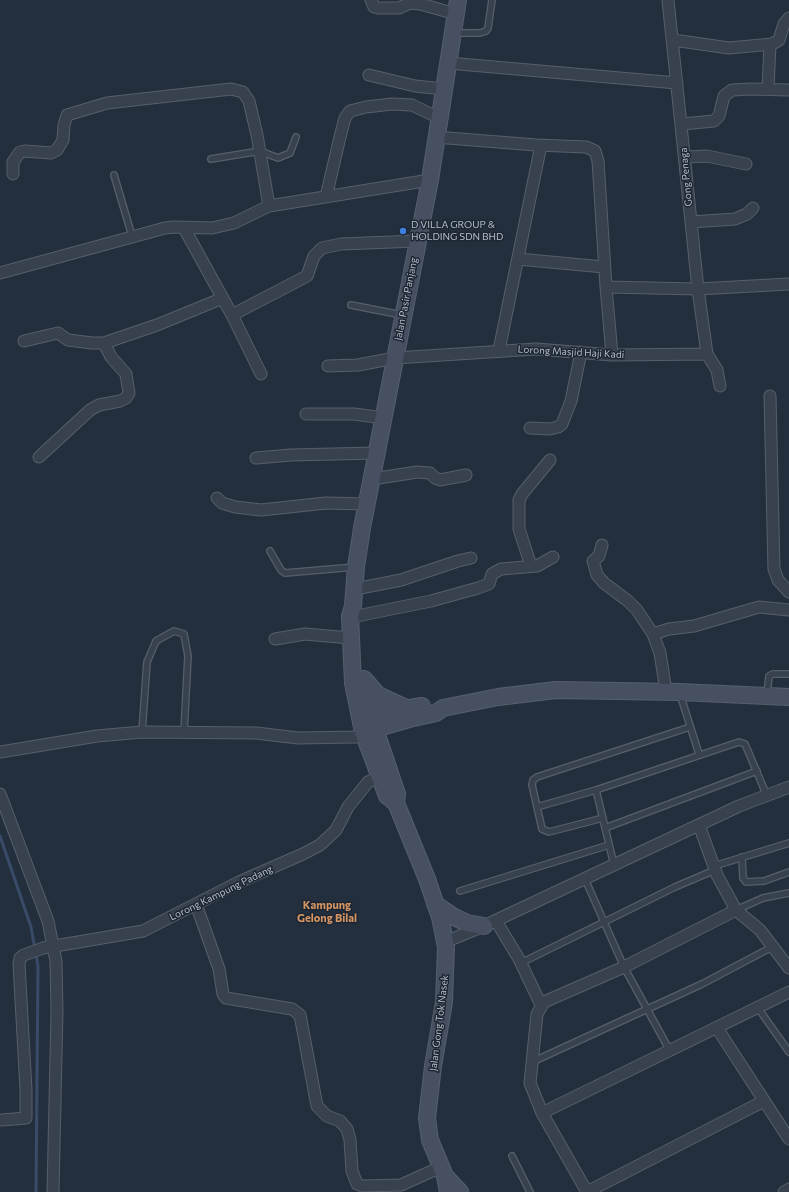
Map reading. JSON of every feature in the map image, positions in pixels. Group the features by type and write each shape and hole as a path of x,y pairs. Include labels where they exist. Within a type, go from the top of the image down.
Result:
{"main road":[{"name":"Jalan Pasir Panjang","path":"355,576 366,504 384,418 416,241 430,180 435,137 454,33 457,7"},
{"name":"Jalan Gong Tok Nasek","path":"355,576 355,611 364,678 367,723 378,777 387,796 396,803"},
{"name":"Jalan Gong Tok Nasek","path":"355,611 350,616 353,683 367,723 384,757 397,794 396,803 436,904 445,942 446,965 444,1002 433,1066 427,1118 430,1140 443,1172 448,1192"},
{"path":"364,678 369,686 378,695 409,713"},
{"path":"367,723 409,713 436,713 443,708 498,697 556,690 673,692 789,697"},
{"path":"384,757 390,738 409,713"},
{"path":"436,904 454,917 467,922 490,923"},
{"name":"Jalan Gong Tok Nasek","path":"443,1172 460,1192"}],"street":[{"path":"371,0 374,6 378,8 399,8 410,3 457,7"},
{"name":"Gong Penaga","path":"668,0 698,289 707,354"},
{"path":"673,40 729,48 770,44 779,40 784,24 789,18"},
{"path":"768,89 770,44"},
{"path":"448,63 677,83"},
{"path":"369,75 415,86 444,89"},
{"path":"13,174 13,162 20,152 26,150 51,153 57,150 63,140 63,128 67,115 107,102 231,89 243,92 249,102 260,151 269,206"},
{"path":"682,124 714,121 719,116 724,96 732,90 789,90"},
{"path":"326,197 345,118 350,111 356,108 386,105 412,105 439,118"},
{"path":"435,137 586,147 595,150 598,161 604,267 612,355"},
{"path":"499,350 541,145"},
{"path":"684,157 707,156 746,164"},
{"path":"0,273 165,228 212,228 234,223 269,206 430,180"},
{"path":"691,222 735,219 747,214 754,208"},
{"path":"184,228 232,315 260,374"},
{"path":"232,315 307,276 314,256 322,248 341,244 416,241"},
{"path":"518,258 604,267"},
{"path":"606,287 698,289 789,284"},
{"path":"24,341 58,333 68,340 104,343 157,325 223,298"},
{"path":"39,457 90,410 98,405 120,401 126,398 129,393 126,374 111,357 104,343"},
{"name":"Lorong Masjid Haji Kadi","path":"328,366 358,365 395,358 499,350 536,349 612,355 707,354"},
{"path":"530,428 550,429 558,427 562,424 571,401 581,352"},
{"path":"707,354 717,370 720,386"},
{"path":"770,396 774,569 778,580 789,592"},
{"path":"306,414 354,414 384,418"},
{"path":"256,458 291,455 377,453"},
{"path":"531,566 519,529 520,500 522,494 550,460"},
{"path":"372,479 425,472 430,473 435,478 440,480 466,475"},
{"path":"217,498 222,503 235,507 261,510 315,504 366,504"},
{"path":"602,545 599,556 593,561 597,575 604,583 632,606 653,634 673,692"},
{"path":"355,611 431,601 489,584 492,574 501,569 542,564 553,557"},
{"path":"355,576 401,580 471,558"},
{"path":"653,634 669,629 694,626 759,607 789,610"},
{"path":"275,639 305,634 350,638"},
{"path":"0,752 97,736 142,732 256,733 298,738 356,737 367,723"},
{"name":"Lorong Kampung Padang","path":"2,1120 26,1118 26,1090 19,964 20,958 27,953 49,947 143,931 239,882 320,845 336,830 348,807 368,782 378,777"},
{"path":"445,942 490,923 739,806 789,787"},
{"path":"0,794 48,921 49,947 56,961 57,1011 52,1192"},
{"path":"699,826 714,868 736,910 760,930 789,968"},
{"path":"196,904 219,969 223,994 226,998 292,1009 300,1015 317,1106 326,1116 340,1121 347,1129 350,1140 352,1171 357,1184 362,1186 401,1186 443,1172"},
{"path":"736,910 624,967 544,1002 537,1014 530,1083 542,1113 587,1192 764,1102"},
{"path":"490,923 520,959 541,1006"},
{"path":"542,1113 789,992"},
{"path":"717,1028 789,1139"},
{"path":"784,1192 789,1189"}],"lane":[{"path":"454,33 480,33 486,31 488,28 492,0"},
{"path":"211,159 260,151 278,158 287,156 293,147 296,137"},
{"path":"114,175 132,236"},
{"path":"351,305 403,315"},
{"path":"270,551 280,570 285,573 355,576"},
{"path":"142,732 147,662 156,641 174,630 184,634 188,656 184,732"},
{"path":"767,696 769,676 774,674 789,674"},
{"path":"673,692 690,727 699,754"},
{"path":"603,818 549,832 542,829 532,785 533,780 537,777 690,727"},
{"path":"537,807 596,790 735,742 742,742 745,744 767,796"},
{"path":"605,828 757,772"},
{"path":"596,790 614,865"},
{"path":"520,959 522,961 527,960 714,868 742,856 789,843"},
{"path":"460,891 609,845"},
{"path":"742,856 742,878 746,882 764,880 789,872"},
{"path":"585,879 624,967 670,1051"},
{"path":"736,910 763,898 789,893"},
{"path":"532,1062 648,1010 702,984 772,947"},
{"path":"758,1008 789,1052"},
{"path":"512,1156 530,1192"}],"waterway":[{"path":"0,836 31,927 38,966 36,1192"}],"place":[{"name":"D VILLA GROUP & HOLDING SDN BHD","path":"403,231"}],"district":[{"name":"Kampung Gelong Bilal","path":"327,911"}]}
